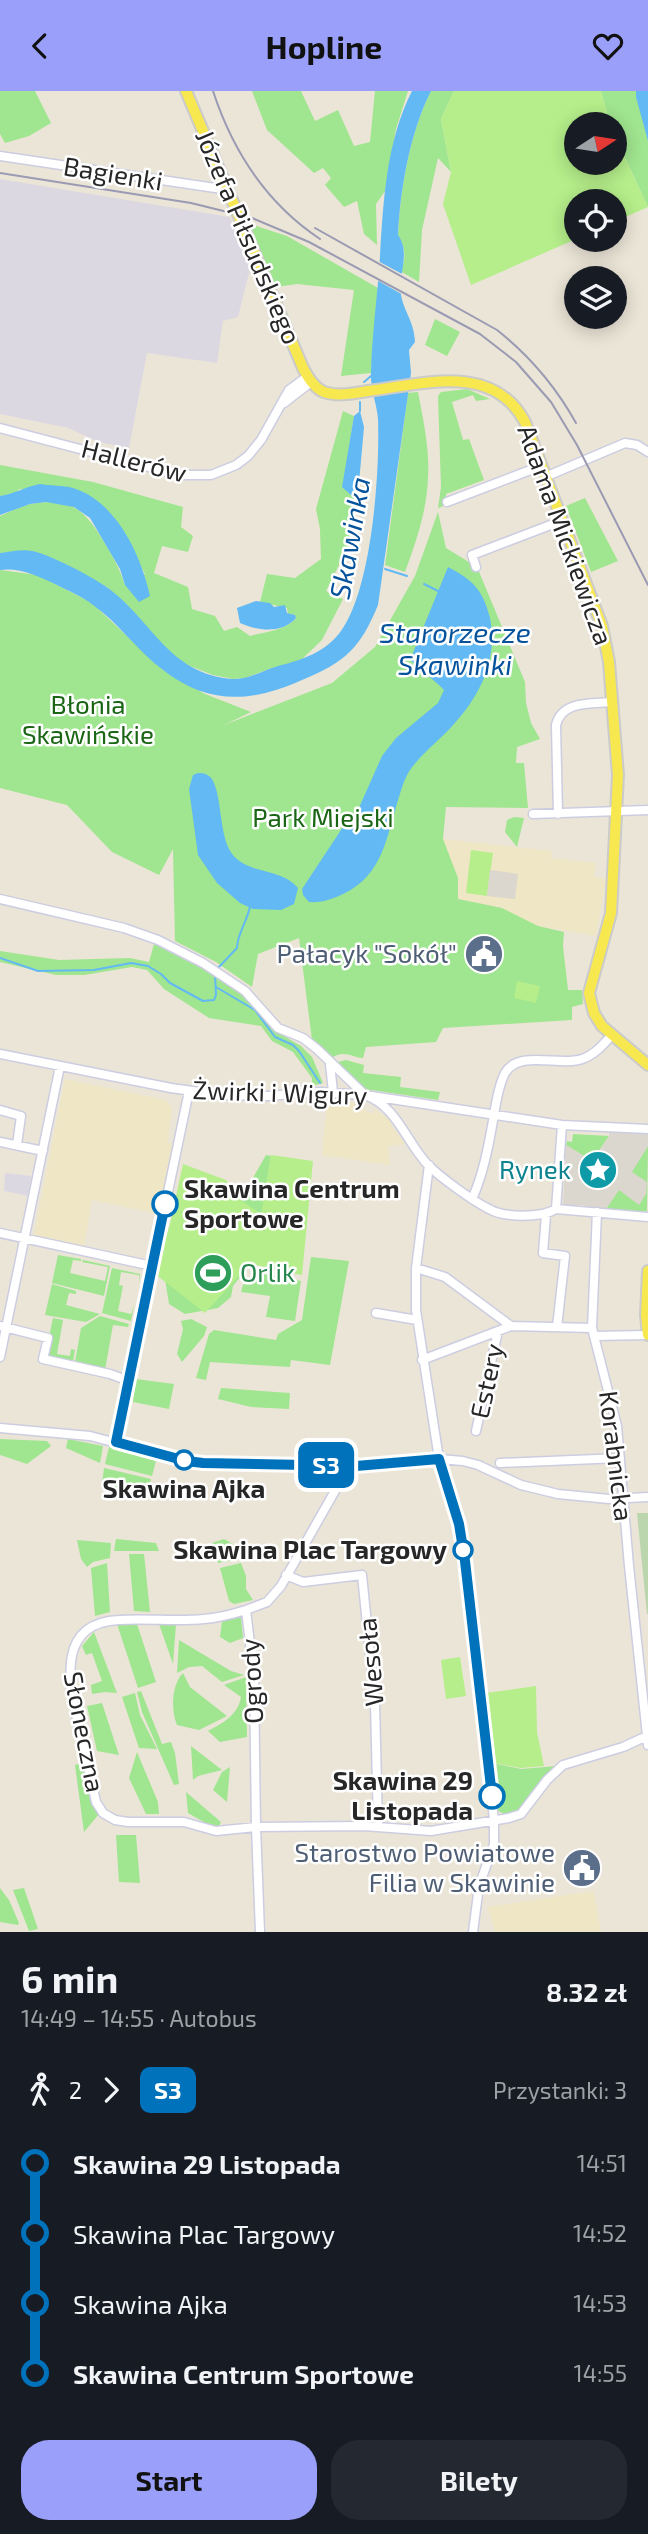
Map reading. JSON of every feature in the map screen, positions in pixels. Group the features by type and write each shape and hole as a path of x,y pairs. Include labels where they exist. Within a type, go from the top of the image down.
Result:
{"main road":[{"name":"Józefa Piłsudskiego","path":"186,91 309,379"},
{"name":"Adama Mickiewicza","path":"309,379 325,392 344,394 431,383 473,382 501,394 524,419 605,633 618,767 616,813 611,913 589,993 596,1017 611,1036 648,1065"},
{"path":"648,1271 648,1335"}],"street":[{"name":"Bagienki","path":"0,156 162,182 222,189 227,187"},
{"name":"Hallerów","path":"0,428 179,475 202,477 224,471 248,456 280,408 309,379"},
{"path":"545,478 625,443 637,445 648,452"},
{"path":"447,502 541,466"},
{"path":"476,566 472,555 561,521"},
{"path":"558,814 558,716 562,710 570,707 612,702"},
{"path":"533,814 648,810"},
{"path":"0,899 124,928 158,940 203,963 245,991 263,1008 278,1028 303,1038 365,1095 379,1101 429,1165 497,1212 546,1215 556,1209 648,1216"},
{"path":"474,1195 503,1077 512,1065 527,1061 563,1062 582,1059 603,1046 611,1036"},
{"name":"Żwirki i Wigury","path":"0,1053 189,1091 242,1096 333,1092 396,1098 562,1125"},
{"path":"330,1063 333,1092"},
{"path":"0,1357 3,1327 25,1239 60,1066"},
{"path":"116,1442 189,1091"},
{"path":"387,1108 396,1098"},
{"path":"0,1110 21,1116 17,1145"},
{"path":"556,1209 562,1125 648,1129"},
{"path":"0,1142 43,1151"},
{"path":"429,1165 416,1268 417,1320 439,1459 459,1524 465,1561 494,1820 494,1844 479,1886 473,1932"},
{"name":"Korabnicka","path":"597,1212 593,1332 614,1408 648,1741"},
{"path":"546,1215 543,1253 565,1256 557,1327"},
{"path":"0,1233 152,1266"},
{"path":"416,1268 445,1277 511,1326"},
{"path":"376,1313 417,1320"},
{"path":"422,1360 511,1326 648,1335"},
{"path":"3,1327 48,1338 43,1359 129,1381"},
{"name":"Estery","path":"476,1431 498,1331"},
{"path":"0,1428 90,1436 176,1459 203,1463 347,1466 439,1459 478,1465 521,1485 558,1494 590,1499 648,1497"},
{"path":"500,1463 620,1458"},
{"name":"Ogrody","path":"260,1932 254,1677 246,1611 267,1602 281,1586 338,1487 347,1466"},
{"name":"Wesoła","path":"286,1575 303,1582 362,1575 375,1703 378,1826"},
{"name":"Słoneczna","path":"246,1611 204,1619 118,1620 98,1623 81,1636 74,1648 69,1667 71,1690 96,1803 103,1813 128,1822 184,1822 216,1831 256,1827 378,1826 431,1831 522,1814 547,1780 563,1765 648,1741"}],"shaded area":[{"path":"0,179 230,217 250,269 238,317 223,321 217,363 147,353 129,448 99,442 68,428 0,414"},
{"path":"443,839 552,851 551,858 596,863 594,877 606,879 596,936 538,926 502,908 457,899 458,878"},
{"path":"490,870 518,874 515,899 487,896"},
{"path":"65,1079 166,1100 172,1108 168,1143 173,1143 159,1214 92,1200 84,1246 34,1235"},
{"path":"348,1100 372,1114 375,1110 390,1119 392,1127 405,1144 388,1146 390,1165 322,1155 327,1103"},
{"name":"Rynek","path":"609,1129 648,1131 648,1146 632,1172 647,1182 646,1194 639,1205 619,1190 606,1209 563,1205 566,1145 592,1161 609,1137"},
{"path":"5,1173 31,1176 28,1196 4,1191"},
{"path":"594,1891 601,1932 495,1932 488,1907"}],"green space":[{"path":"0,91 35,91 51,123 29,136 5,143 0,134"},
{"path":"252,91 301,91 315,121 338,110 354,146 370,142 375,91 408,91 396,129 385,191 376,204 377,245 364,234 357,201 344,207 325,185 331,178 323,168 314,173 267,130"},
{"path":"431,91 454,91 441,119 451,172 438,158 422,230 419,282 400,271 404,263 404,253 398,236 407,162 417,124"},
{"path":"454,91 601,91 607,112 564,112 564,175 627,175 627,162 648,207 627,216 627,189 564,189 564,244 471,285 443,204 451,172 441,119"},
{"path":"601,91 636,91 648,141 648,207 627,162 627,112 607,112"},
{"path":"250,226 287,236 378,288 371,373 341,376 354,290 297,284 276,287"},
{"path":"435,319 460,332 447,356 425,345"},
{"path":"467,389 490,399 476,401 473,395 452,402 463,440 469,439 484,480 446,494 446,505 438,508 441,487 438,396 441,392"},
{"path":"418,392 427,446 427,490 420,526 405,572 385,565 408,393"},
{"path":"343,411 354,416 343,487 352,496 358,494 349,545 326,591 343,599 322,640 300,661 245,678 233,679 213,675 182,663 107,587 60,562 31,551 0,553 0,516 27,505 58,502 85,515 112,555 125,585 145,574 113,516 20,489 13,495 0,496 0,465 93,482 183,507 181,527 193,536 188,552 162,546 154,573 188,587 192,609 215,616 224,631 237,627 250,636 281,628 296,618 295,615 288,614 287,608 260,602 267,574 295,578 321,559 316,509"},
{"path":"585,498 618,561 591,572 566,506"},
{"name":"Park Miejski","path":"438,512 446,548 477,567 525,682 531,723 540,739 517,747 516,763 524,763 528,808 446,807 443,839 458,878 458,899 502,908 538,926 564,932 568,990 582,990 583,1004 572,1007 572,1020 443,1028 436,1042 366,1047 363,1058 344,1054 333,1057 312,1040 299,938 258,954 252,987 216,962 175,941 173,849 159,875 112,852 67,805 0,788 0,570 38,575 92,603 163,670 205,694 251,712 224,725 332,683 375,647 415,576"},
{"path":"514,817 524,818 517,847 505,832 507,820"},
{"path":"471,850 493,853 487,896 466,893"},
{"path":"154,944 209,972 242,994 277,1032 301,1046 312,1057 323,1083 312,1086 312,1078 293,1052 272,1041 261,1026 209,1018 164,989 147,970 132,967 84,975 56,975 0,962 0,951 59,960 130,958 149,962"},
{"path":"517,981 540,986 536,1003 514,998"},
{"path":"346,1060 364,1065 363,1073 401,1077 400,1087 440,1092 438,1100 365,1089 338,1062"},
{"path":"573,1134 609,1136 592,1161 566,1145 567,1141 572,1142"},
{"path":"648,1146 647,1211 606,1209"},
{"path":"266,1155 271,1156 262,1214 237,1206"},
{"path":"271,1155 313,1161 302,1275 250,1264 205,1313 155,1274 170,1224 183,1164 226,1180 242,1201 261,1214"},
{"path":"58,1255 81,1259 73,1260 70,1273 105,1281 108,1267 82,1262 83,1260 110,1266 104,1296 52,1283"},
{"path":"256,1257 233,1286 231,1297 218,1308 185,1314 169,1304 165,1279"},
{"path":"311,1257 349,1261 330,1365 291,1360 290,1367 210,1362 206,1380 196,1378 209,1334 214,1330 276,1340 278,1334 302,1320"},
{"path":"112,1268 140,1274 139,1283 139,1275 121,1272 119,1285 123,1286 118,1311 131,1314 134,1305 131,1321 102,1313"},
{"path":"257,1273 301,1281 295,1321 266,1317 270,1296 241,1292 243,1285"},
{"path":"52,1284 76,1291 76,1294 69,1293 66,1305 100,1314 86,1322 45,1315"},
{"path":"100,1316 129,1324 128,1327 113,1325 105,1370 120,1375 75,1362 81,1328"},
{"path":"53,1318 63,1320 57,1354 70,1356 71,1349 75,1350 72,1368 44,1361"},
{"path":"191,1319 207,1327 204,1336 182,1362 177,1354 183,1329 181,1321"},
{"path":"136,1379 174,1384 169,1409 133,1402"},
{"path":"221,1388 290,1393 289,1409 251,1407 218,1399"},
{"path":"0,1439 47,1441 51,1446 27,1464 0,1455"},
{"path":"68,1439 103,1446 100,1463 66,1448"},
{"path":"109,1447 156,1461 152,1476 105,1464"},
{"path":"104,1468 151,1479 148,1492 126,1486 125,1490 102,1483"},
{"path":"637,1513 648,1513 648,1614 647,1614"},
{"path":"116,1539 156,1543 159,1551 114,1551"},
{"path":"224,1539 240,1548 243,1558 218,1563 212,1543"},
{"path":"77,1540 111,1543 110,1558 93,1562 87,1567 81,1559"},
{"path":"129,1554 144,1554 150,1612 134,1611"},
{"path":"107,1563 110,1612 95,1616 91,1568"},
{"path":"241,1563 246,1576 246,1589 253,1600 234,1604 229,1601 220,1568"},
{"path":"241,1617 243,1638 230,1643 220,1637 222,1621"},
{"path":"117,1624 137,1624 156,1682 138,1688"},
{"path":"159,1624 176,1624 173,1664"},
{"path":"94,1632 117,1693 92,1694 91,1685 102,1681 92,1653 86,1655 82,1646"},
{"path":"179,1640 231,1671 244,1675 222,1682 202,1666 189,1667 177,1673"},
{"path":"460,1657 466,1696 446,1699 441,1660"},
{"path":"183,1673 190,1687 227,1716 199,1730 177,1725 173,1698 176,1684"},
{"path":"246,1677 247,1737 220,1742 208,1731 233,1714 241,1697 224,1685"},
{"path":"536,1686 537,1732 544,1766 521,1768 493,1763 486,1693"},
{"path":"141,1691 162,1744 171,1742 179,1784 174,1785 142,1712 137,1692"},
{"path":"135,1693 140,1715 157,1749 139,1748 122,1697"},
{"path":"102,1703 119,1755 97,1751 87,1706"},
{"path":"191,1746 222,1770 198,1776 193,1780"},
{"path":"137,1752 158,1802 159,1814 146,1814 129,1778"},
{"path":"82,1763 90,1800 99,1814 84,1832 75,1765"},
{"path":"492,1763 521,1769 557,1766 518,1810 504,1814 497,1810"},
{"path":"230,1767 227,1802 213,1790 222,1772"},
{"path":"186,1792 221,1822 219,1826 211,1826 188,1813"},
{"path":"116,1835 136,1835 140,1883 119,1882"},
{"path":"0,1888 9,1900 18,1925 0,1922"},
{"path":"24,1888 38,1929 29,1931 13,1890"}],"water":[{"path":"412,91 431,91 417,124 407,161 398,235 404,249 401,295 415,342 409,350 411,373 378,605 365,633 349,652 317,673 283,688 247,696 213,695 197,690 163,670 111,620 84,599 35,575 0,570 0,553 24,550 40,553 92,578 124,601 177,657 211,675 233,679 250,676 313,654 335,638 352,612 367,559 372,529 378,419 371,372 386,179 396,134"},
{"path":"636,91 648,91 648,141 636,97"},
{"path":"360,411 364,427 358,494 352,496 342,487 354,416"},
{"path":"40,484 73,488 88,495 114,517 133,547 150,596 139,602 125,585 120,569 90,518 74,507 46,502 30,504 0,515 0,496"},
{"name":"Starorzecze Skawinki","path":"448,567 476,587 487,608 492,648 485,675 464,713 408,774 381,854 367,876 341,895 309,902 302,889 345,824 358,810 382,756 396,738 438,703 444,690 410,660"},
{"path":"256,601 270,603 274,607 285,605 287,613 295,615 296,618 277,629 254,628 240,623 237,608"},
{"path":"206,774 212,779 226,841 235,858 290,881 298,888 294,904 281,910 253,909 240,903 217,883 198,855 189,789 193,775"}],"pier":[{"path":"376,260 404,275 405,296 375,279"}],"waterway":[{"path":"364,382 371,376"},
{"path":"360,402 360,411"},
{"path":"385,569 407,576"},
{"path":"424,584 438,591"},
{"path":"218,968 237,948 250,906"},
{"path":"0,958 38,971 94,970 131,963 148,966 170,983 203,1001 214,1000 215,975"},
{"path":"216,987 255,1010 275,1037 293,1045 320,1083"}],"railway":[{"path":"213,91 231,135 254,174 283,209 320,239"},
{"path":"0,173 191,203 252,218 309,242 480,334 516,362 551,402 577,445 648,585"},
{"path":"315,228 497,330 541,373 576,423"}],"bus line":[{"name":"S3","path":"165,1204 116,1442 203,1463 264,1462 356,1466 439,1459 459,1524 465,1561 492,1796"}],"place":[{"name":"Pałacyk \"Sokół\"","path":"484,954"},
{"name":"Rynek","path":"598,1170"},
{"name":"Skawina Centrum Sportowe","path":"165,1204"},
{"name":"Orlik","path":"213,1273"},
{"name":"Skawina Ajka","path":"184,1460"},
{"name":"Skawina Plac Targowy","path":"463,1550"},
{"name":"Skawina 29 Listopada","path":"492,1796"},
{"name":"Starostwo Powiatowe Filia w Skawinie","path":"582,1868"}],"water label":[{"name":"Skawinka","path":"350,538"}],"park label":[{"name":"Błonia Skawińskie","path":"88,720"}]}
